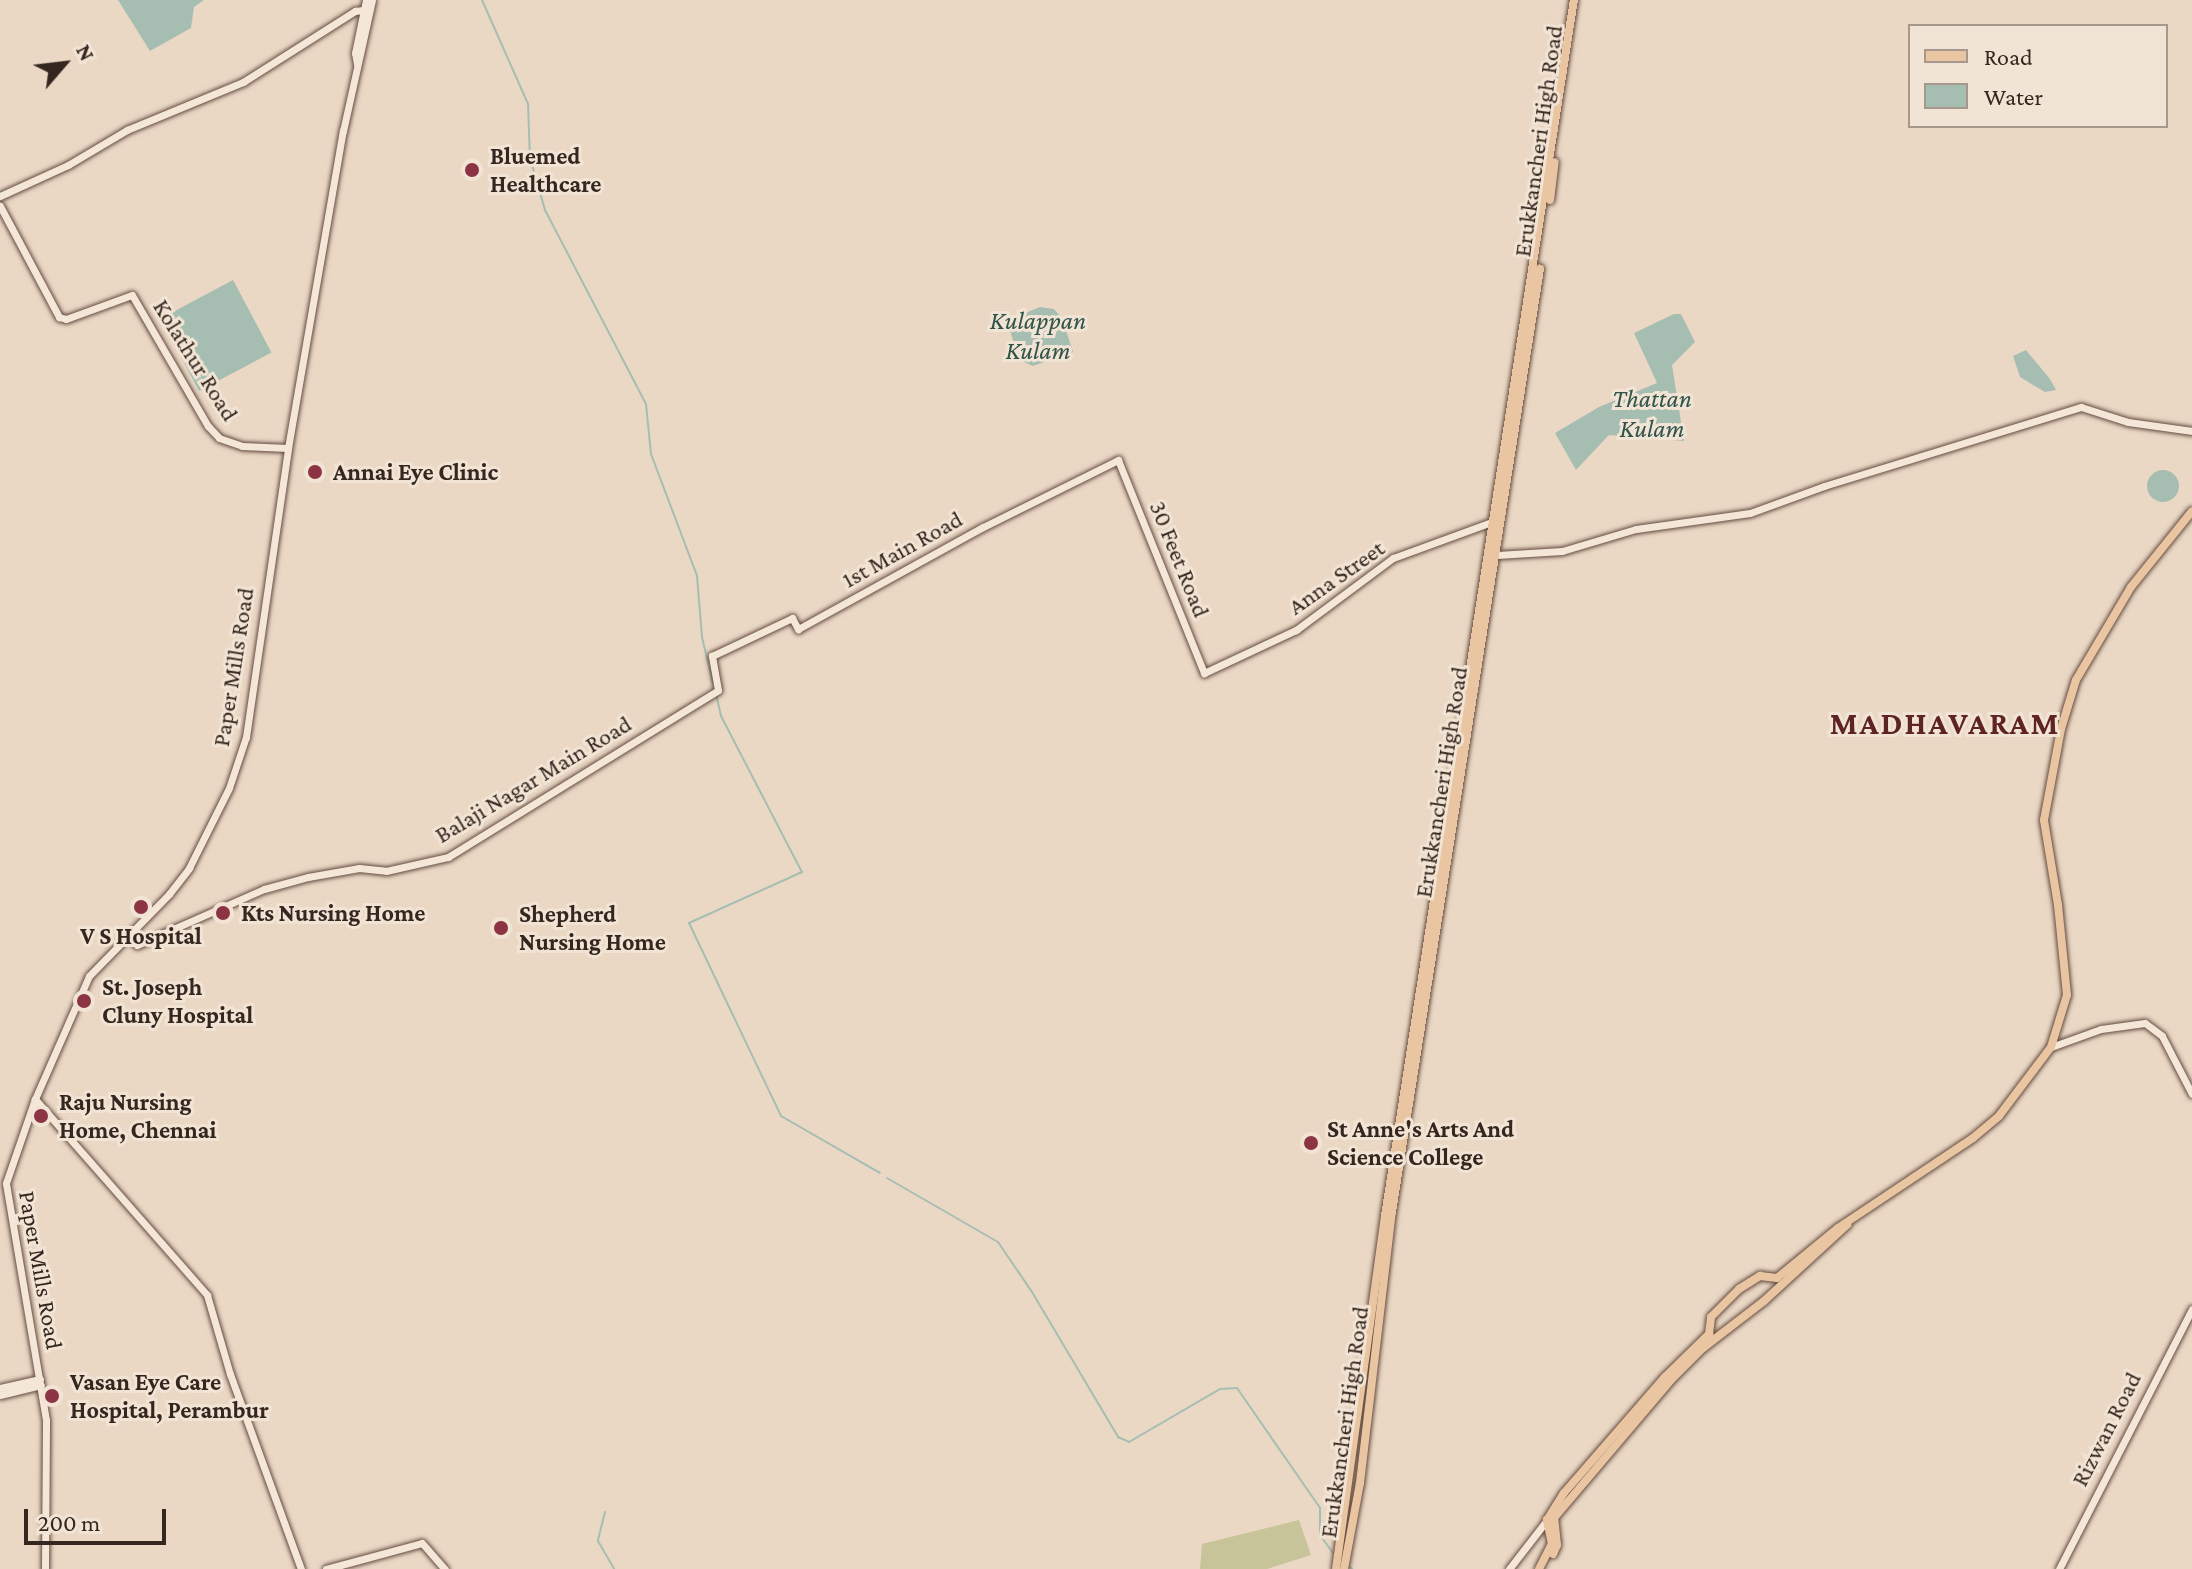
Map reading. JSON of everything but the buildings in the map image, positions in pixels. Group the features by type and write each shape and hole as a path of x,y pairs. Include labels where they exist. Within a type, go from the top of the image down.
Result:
{"main road":[{"path":"357,64 355,53 366,0"},
{"name":"Paper Mills Road","path":"45,1569 46,1420 6,1183 35,1099 89,976 169,894 205,843 246,737 288,448 357,64 372,0"},
{"path":"1428,966 1577,0"},
{"name":"Erukkancheri High Road","path":"1344,1569 1344,1539 1360,1483 1399,1148 1497,555 1577,0"},
{"path":"0,196 68,165 127,130 243,82 355,11 363,10"},
{"name":"Kolathur Road","path":"0,206 59,317 66,319 132,295 208,426 219,438 242,446 288,448"},
{"path":"1497,555 1562,551 1636,529 1750,513 1824,486 2081,407 2128,422 2192,431"},
{"name":"1st Main Road","path":"716,691 711,658 792,618 798,629 971,534 1118,460"},
{"name":"30 Feet Road","path":"1118,460 1204,673"},
{"path":"1509,1569 1564,1493 1709,1334 1711,1317 1739,1289 1760,1276 1777,1278 1851,1220 1973,1138 1999,1116 2051,1047 2067,995 2060,919 2044,820 2061,729 2076,680 2131,587 2192,511"},
{"name":"Anna Street","path":"1204,673 1296,630 1393,558 1495,521"},
{"name":"Balaji Nagar Main Road","path":"129,937 137,945 264,889 359,868 386,871 448,857 716,691"},
{"path":"2051,1047 2101,1029 2145,1023 2162,1036 2192,1094"},
{"path":"35,1099 207,1295 230,1374 301,1569"},
{"path":"1542,1569 1557,1545 1554,1518 1650,1403 1713,1340 1839,1236 1851,1220"},
{"name":"Rizwan Road","path":"2059,1569 2192,1309"},
{"path":"0,1388 41,1382"},
{"path":"0,1395 41,1382"},
{"path":"1542,1569 1552,1544 1547,1520"},
{"path":"1336,1569 1344,1539"},
{"path":"326,1569 420,1543 442,1569"}],"shaded area":[{"path":"1299,1520 1311,1555 1267,1569 1200,1569 1202,1544"}],"water":[{"path":"118,0 204,0 194,7 191,28 150,51"},
{"path":"233,280 271,352 199,391 161,318"},
{"name":"Kulappan Kulam","path":"1040,307 1054,309 1062,318 1073,352 1033,366 1019,360 1009,327 1013,318"},
{"name":"Thattan Kulam","path":"1674,314 1681,314 1695,342 1672,365 1684,441 1609,435 1576,470 1555,433 1599,407 1657,383 1634,333"},
{"path":"2026,350 2056,390 2045,392 2020,377 2013,356"},
{"path":"2163,470 2174,475 2179,486 2174,497 2163,502 2152,497 2147,486 2152,475"}],"waterway":[{"path":"482,0 528,104 530,158 545,210 646,404 651,454 697,576 702,637 713,684"},
{"path":"716,694 721,716 802,872 689,923 781,1116 880,1173"},
{"path":"887,1178 998,1242 1032,1292 1118,1437 1129,1442 1220,1389 1237,1388 1320,1508 1320,1535 1333,1553"},
{"path":"605,1512 598,1541 614,1569"}],"place":[{"name":"Bluemed Healthcare","path":"472,170"},
{"name":"Annai Eye Clinic","path":"315,472"},
{"name":"V S Hospital","path":"141,907"},
{"name":"Kts Nursing Home","path":"223,913"},
{"name":"Shepherd Nursing Home","path":"501,928"},
{"name":"St. Joseph Cluny Hospital","path":"84,1001"},
{"name":"Raju Nursing Home, Chennai","path":"41,1116"},
{"name":"St Anne's Arts And Science College","path":"1311,1143"},
{"name":"Vasan Eye Care Hospital, Perambur","path":"52,1396"}],"district":[{"name":"MADHAVARAM","path":"1945,723"}]}
